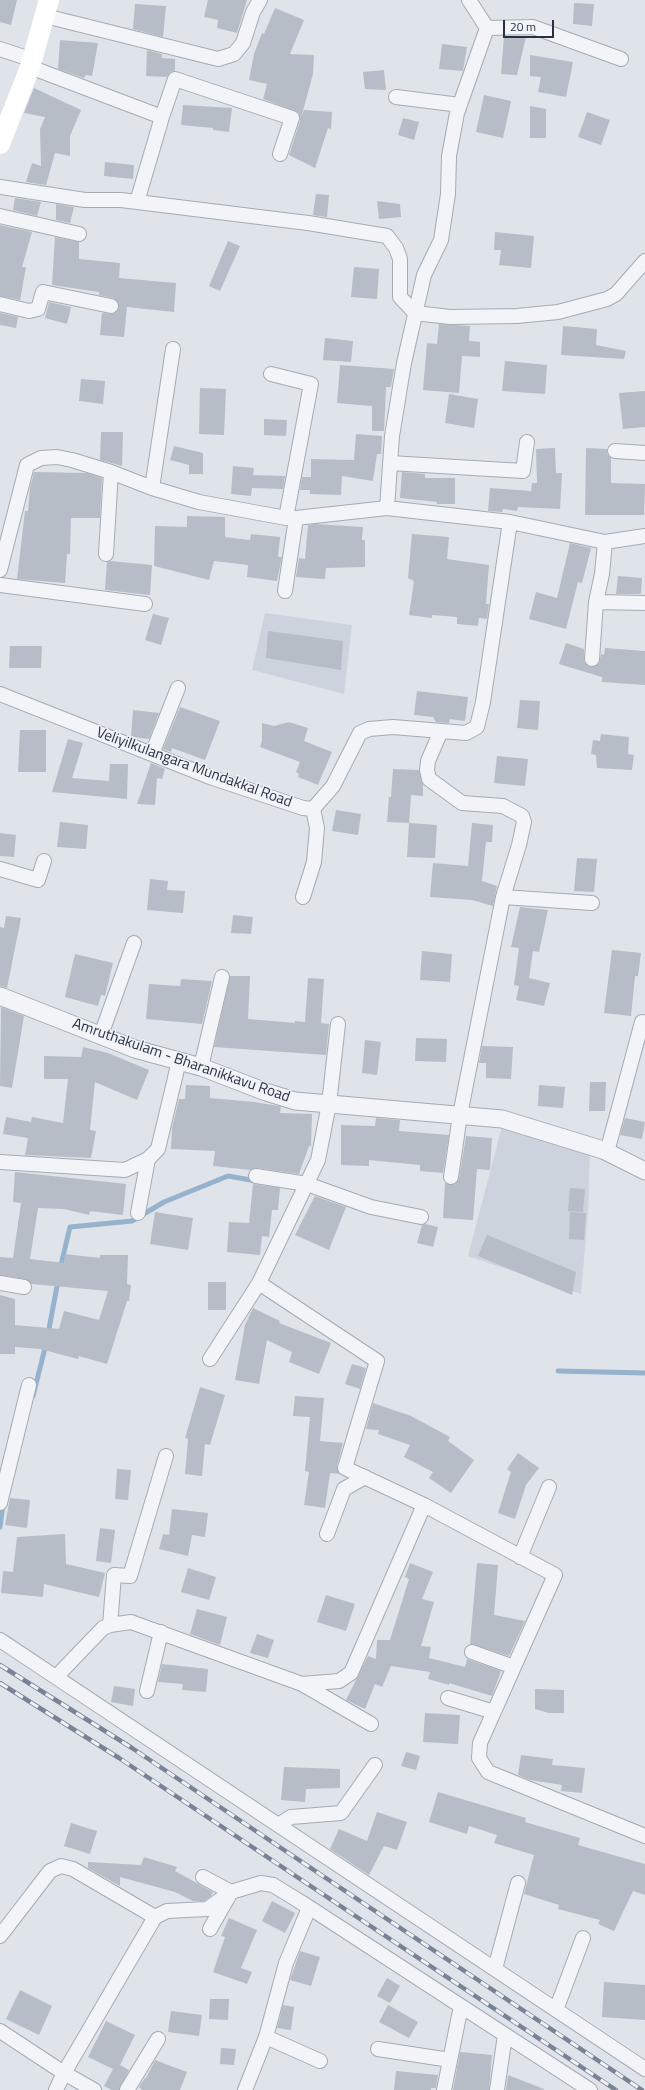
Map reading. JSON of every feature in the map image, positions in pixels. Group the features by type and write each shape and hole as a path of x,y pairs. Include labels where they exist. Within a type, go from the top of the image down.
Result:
{"main road":[{"path":"0,144 32,63 47,8"}],"street":[{"path":"47,8 218,59 234,54 243,43 253,12 260,0"},
{"path":"469,0 487,28"},
{"path":"487,28 534,27 622,59"},
{"path":"387,508 390,463 398,399 415,313 424,275 441,240 448,194 449,156 460,105 487,28"},
{"path":"0,50 162,117"},
{"path":"137,202 162,117 175,79 292,118 280,154"},
{"path":"396,97 460,105"},
{"path":"0,187 85,200 137,202 308,223 388,236 396,248 400,259 400,297 415,313 450,318 517,316 558,312 607,299 616,294 645,262"},
{"path":"0,216 79,234"},
{"path":"0,304 29,311 38,309 43,292 111,306"},
{"path":"152,488 173,349"},
{"path":"271,374 311,384 291,518 285,591"},
{"path":"390,463 523,471 527,442"},
{"path":"615,451 645,453"},
{"path":"0,570 27,465 41,458 57,457 111,472 152,488 199,502 291,518 387,508 510,522 605,542 645,536"},
{"path":"106,554 111,472"},
{"name":"Veliyilkulangara Mundakkal Road","path":"0,694 210,777 303,808 313,809 334,786 360,733 369,728 393,727 466,733 477,727 483,702 510,522"},
{"path":"592,659 596,602 602,574 605,542"},
{"path":"0,585 145,604"},
{"path":"596,602 645,604"},
{"path":"152,754 178,688"},
{"path":"441,731 428,762 427,770 429,779 462,803 503,806 522,816 524,822 519,845 503,897 460,1115 451,1177"},
{"path":"303,898 314,855 317,828 313,809"},
{"path":"0,869 38,880 44,861"},
{"path":"503,897 592,903"},
{"path":"101,1035 134,943"},
{"path":"201,1067 222,978"},
{"name":"Amruthakulam - Bharanikkavu Road","path":"0,996 135,1049 201,1067 273,1095 295,1101 502,1119 607,1152 645,1171"},
{"path":"607,1152 644,1019"},
{"path":"210,1359 259,1283 318,1160 329,1104 338,1024"},
{"path":"0,1162 125,1170 148,1159 158,1149 179,1061"},
{"path":"138,1213 148,1159"},
{"path":"256,1176 307,1184 371,1207 421,1217"},
{"path":"0,1283 24,1287"},
{"path":"259,1283 377,1361 345,1468 424,1505 555,1575 480,1743 479,1758 488,1772 645,1836"},
{"path":"0,1503 29,1385"},
{"path":"110,1625 114,1575 130,1576 166,1456"},
{"path":"327,1534 344,1489 364,1477"},
{"path":"520,1557 549,1487"},
{"path":"302,1684 339,1681 351,1673 424,1505"},
{"path":"56,1677 103,1628 110,1625 131,1622 302,1684 371,1724"},
{"path":"147,1692 161,1632"},
{"path":"0,1640 645,2069"},
{"path":"472,1652 514,1667"},
{"path":"448,1698 494,1712"},
{"path":"278,1825 291,1817 341,1813 375,1765"},
{"path":"0,1936 50,1871 61,1866 73,1869 155,1917"},
{"path":"203,1877 231,1892"},
{"path":"56,2090 64,2073 155,1917 167,1911 207,1909 231,1892 261,1883 272,1884 590,2090"},
{"path":"495,1970 518,1883"},
{"path":"210,1929 231,1892"},
{"path":"245,2090 266,2037 286,1963 308,1908 299,1901"},
{"path":"556,2010 583,1938"},
{"path":"444,2090 461,2006"},
{"path":"0,2031 64,2073 94,2090"},
{"path":"498,2090 505,2035"},
{"path":"266,2037 320,2061"},
{"path":"127,2090 158,2039"},
{"path":"378,2049 450,2060"}],"shaded area":[{"path":"265,613 352,625 344,694 252,670"},
{"path":"502,1126 590,1152 588,1213 581,1294 468,1256"}],"building":[{"path":"0,0 17,0 11,25 0,22"},
{"path":"208,0 247,0 237,33 217,28 218,20 204,17"},
{"path":"574,3 594,4 592,26 573,24"},
{"path":"135,4 166,6 163,37 133,29"},
{"path":"275,8 304,20 290,54 314,55 313,74 301,118 304,110 332,112 331,129 328,128 315,168 289,155 300,121 299,113 263,99 267,84 249,80 254,54 262,33 264,34"},
{"path":"504,36 526,37 517,75 501,74"},
{"path":"60,40 98,43 92,76 86,75 84,78 58,69"},
{"path":"442,44 467,47 463,71 439,69"},
{"path":"147,50 162,54 162,58 175,59 175,71 170,72 167,77 146,76"},
{"path":"530,55 573,62 566,97 538,92 541,77 530,76"},
{"path":"384,70 386,90 365,89 363,72"},
{"path":"34,88 81,110 70,136 70,156 55,153 46,185 26,182 32,163 41,166 40,129 45,117 24,113"},
{"path":"484,95 511,101 503,138 476,132"},
{"path":"183,105 232,108 229,132 213,130 213,128 181,125"},
{"path":"530,106 546,109 546,138 530,138"},
{"path":"587,112 610,120 601,145 578,137"},
{"path":"403,118 419,122 414,140 398,135"},
{"path":"105,162 134,165 133,179 104,176"},
{"path":"316,194 329,195 327,217 313,215"},
{"path":"15,198 41,202 37,216 13,210"},
{"path":"377,201 400,204 401,217 379,219"},
{"path":"56,204 74,207 70,223 56,220"},
{"path":"0,225 32,232 22,267 26,267 20,300 0,296"},
{"path":"495,232 534,236 531,268 499,265 501,250 494,250"},
{"path":"55,237 79,242 79,259 120,263 119,278 176,283 174,312 127,307 124,337 100,335 102,313 114,314 119,308 119,303 113,298 99,295 99,292 52,285"},
{"path":"228,241 240,246 220,291 209,286"},
{"path":"354,267 379,269 377,299 351,297"},
{"path":"49,302 71,307 67,324 45,318"},
{"path":"0,313 18,317 16,328 0,325"},
{"path":"439,324 470,326 469,341 480,342 480,357 462,356 459,393 423,390 427,343 437,344"},
{"path":"563,326 597,329 596,345 626,351 624,359 561,355"},
{"path":"325,338 353,341 351,362 323,360"},
{"path":"505,361 547,365 545,394 502,391"},
{"path":"340,365 394,369 391,387 386,387 384,431 372,431 372,406 337,403"},
{"path":"81,379 105,381 103,404 79,401"},
{"path":"200,388 226,389 224,435 199,434"},
{"path":"645,391 645,427 623,429 619,393"},
{"path":"449,394 478,399 474,428 445,423"},
{"path":"264,419 287,420 286,436 264,435"},
{"path":"101,432 123,432 122,466 100,460"},
{"path":"356,434 382,436 381,454 377,454 373,481 342,476 341,495 310,494 310,490 300,490 302,477 311,477 311,459 354,460"},
{"path":"174,446 203,453 203,474 189,474 189,465 170,460"},
{"path":"555,448 556,473 562,473 560,509 518,507 517,511 503,509 502,512 488,511 490,488 531,491 532,483 537,483 536,449"},
{"path":"586,448 607,449 607,454 611,458 611,483 645,484 644,515 585,515"},
{"path":"233,466 254,468 253,475 285,476 283,489 252,488 251,496 231,494"},
{"path":"34,472 87,473 102,478 100,518 71,518 70,554 67,554 65,583 17,579 25,511 28,511 30,488"},
{"path":"402,472 425,474 425,478 455,478 455,504 437,504 437,502 400,498"},
{"path":"187,516 225,517 225,537 250,540 251,534 280,537 278,557 282,557 277,581 247,577 248,565 214,561 209,580 154,566 155,526 187,527"},
{"path":"316,524 363,527 362,540 365,540 365,567 326,568 325,579 296,577 299,558 305,559 308,525"},
{"path":"412,534 449,537 447,559 489,565 486,604 489,604 487,619 479,618 478,626 457,624 457,617 432,615 432,618 409,615 414,581 408,578"},
{"path":"570,543 591,548 582,583 578,582 566,629 529,619 536,592 557,598"},
{"path":"107,562 152,565 150,595 105,590"},
{"path":"618,576 642,578 641,594 616,594"},
{"path":"153,614 169,618 161,645 145,640"},
{"path":"268,631 343,641 341,670 266,658"},
{"path":"566,643 584,649 584,662 591,667 599,664 601,654 604,655 605,648 645,651 645,685 602,682 602,677 559,664"},
{"path":"10,646 42,646 41,668 9,668"},
{"path":"417,691 468,697 465,721 450,719 449,723 436,722 433,717 414,715"},
{"path":"520,700 540,701 538,730 517,728"},
{"path":"180,707 220,721 205,760 172,748 171,752 163,749"},
{"path":"133,710 159,713 149,739 131,737"},
{"path":"289,722 308,728 304,741 332,752 318,785 298,777 299,774 296,772 300,762 260,747 262,741 262,723 274,726"},
{"path":"20,730 46,730 46,772 18,772"},
{"path":"601,734 629,737 628,754 634,755 632,770 597,768 596,755 591,754 593,740 600,741"},
{"path":"68,739 83,743 72,778 109,781 110,764 128,764 127,799 52,792"},
{"path":"497,756 528,759 525,786 494,783"},
{"path":"151,763 165,769 162,779 157,778 155,805 137,804"},
{"path":"393,769 419,770 423,785 423,796 411,795 409,823 387,822"},
{"path":"336,810 361,814 358,835 332,831"},
{"path":"60,822 88,825 86,849 57,847"},
{"path":"409,823 437,825 435,858 407,857"},
{"path":"472,823 493,825 492,842 486,842 482,881 497,886 493,906 472,900 430,897 433,863 468,866"},
{"path":"0,833 16,835 14,857 0,856"},
{"path":"577,858 597,859 594,892 574,891"},
{"path":"150,879 168,881 167,890 185,891 183,913 147,910"},
{"path":"520,907 548,910 539,952 533,951 529,978 550,983 544,1006 516,1000 519,986 514,985 519,948 511,947"},
{"path":"233,915 253,917 251,934 231,933"},
{"path":"6,916 21,918 7,988 0,986 0,927 4,928"},
{"path":"612,950 641,953 638,976 635,976 631,1016 604,1013"},
{"path":"422,951 452,954 450,982 420,980"},
{"path":"75,954 113,963 105,996 101,995 98,1006 65,997"},
{"path":"230,976 250,976 248,1019 295,1023 295,1021 305,1022 308,978 324,979 321,1023 329,1024 326,1055 214,1047"},
{"path":"181,979 212,981 202,1024 146,1019 149,984 180,986"},
{"path":"1,1007 24,1016 12,1088 0,1086"},
{"path":"416,1038 447,1039 446,1062 415,1061"},
{"path":"365,1040 381,1042 377,1075 362,1073"},
{"path":"482,1046 513,1047 511,1079 486,1078 486,1063 479,1063"},
{"path":"83,1047 108,1053 149,1070 137,1100 95,1082 90,1130 96,1131 91,1158 25,1155 28,1138 3,1134 6,1117 31,1122 32,1117 63,1123 68,1079 44,1079 44,1056 81,1057"},
{"path":"590,1082 606,1082 605,1111 589,1111"},
{"path":"186,1085 210,1086 210,1098 279,1106 281,1107 280,1113 312,1114 311,1146 309,1146 299,1174 257,1168 251,1170 213,1166 215,1151 171,1149 172,1128 179,1099 185,1099"},
{"path":"539,1085 565,1087 563,1108 538,1106"},
{"path":"376,1118 400,1120 399,1131 449,1135 443,1173 420,1171 420,1165 369,1160 369,1166 341,1165 341,1125 375,1126"},
{"path":"625,1118 645,1122 642,1139 620,1135"},
{"path":"466,1136 492,1138 490,1170 477,1169 473,1220 443,1218 445,1183 454,1185 459,1179"},
{"path":"15,1172 126,1184 123,1215 90,1211 89,1215 64,1209 38,1208 30,1259 64,1263 65,1254 100,1258 100,1255 128,1255 127,1284 131,1285 129,1301 127,1301 107,1364 79,1356 78,1359 40,1349 15,1347 15,1354 0,1354 0,1295 15,1299 15,1325 59,1329 64,1311 99,1320 108,1291 32,1284 25,1279 0,1275 0,1257 13,1258 21,1203 13,1202"},
{"path":"253,1184 280,1188 278,1210 272,1210 269,1237 262,1236 260,1255 227,1252 229,1222 249,1223"},
{"path":"570,1188 585,1189 583,1212 568,1211"},
{"path":"315,1196 346,1207 329,1250 295,1235"},
{"path":"155,1212 193,1218 188,1250 150,1244"},
{"path":"570,1212 586,1213 584,1240 569,1239"},
{"path":"425,1224 438,1227 433,1247 417,1243 422,1225"},
{"path":"487,1235 576,1272 572,1295 478,1256"},
{"path":"208,1282 226,1282 226,1310 208,1310"},
{"path":"253,1308 280,1321 279,1323 331,1343 319,1374 289,1362 292,1352 267,1340 259,1384 235,1380 245,1325"},
{"path":"352,1364 366,1368 360,1389 345,1384"},
{"path":"200,1387 225,1395 210,1445 205,1444 202,1476 185,1474 188,1439 185,1438"},
{"path":"295,1396 324,1398 320,1441 343,1443 337,1466 339,1474 330,1473 325,1508 304,1505 309,1472 305,1471 310,1417 293,1416"},
{"path":"373,1403 411,1416 450,1437 448,1441 474,1460 451,1493 429,1478 433,1472 404,1457 410,1445 378,1434 379,1430 366,1429"},
{"path":"518,1453 539,1468 526,1485 515,1519 498,1513 511,1472 507,1469"},
{"path":"117,1469 131,1470 128,1500 115,1499"},
{"path":"10,1498 30,1500 27,1528 5,1525"},
{"path":"172,1509 208,1513 205,1537 192,1535 188,1556 159,1549 163,1534 169,1535"},
{"path":"100,1528 115,1530 111,1563 96,1561"},
{"path":"65,1534 66,1564 105,1573 99,1597 44,1584 43,1597 1,1593 3,1571 13,1572 17,1537"},
{"path":"410,1563 433,1572 422,1599 434,1602 421,1646 431,1647 429,1658 465,1667 467,1659 501,1671 492,1696 449,1683 449,1685 428,1679 430,1672 391,1666 382,1687 375,1684 365,1709 346,1700 368,1656 376,1659 377,1640 390,1640 409,1579 405,1577"},
{"path":"477,1563 498,1565 494,1615 525,1621 509,1656 470,1644"},
{"path":"188,1568 216,1577 209,1600 181,1592"},
{"path":"326,1595 355,1604 346,1631 317,1622"},
{"path":"197,1609 227,1617 220,1645 190,1634"},
{"path":"257,1634 274,1640 268,1658 250,1653"},
{"path":"162,1664 208,1669 206,1692 182,1690 183,1684 158,1682"},
{"path":"114,1686 135,1689 133,1706 111,1702"},
{"path":"535,1689 564,1690 564,1713 549,1713 535,1709"},
{"path":"425,1713 460,1715 458,1744 423,1742"},
{"path":"406,1752 420,1756 416,1770 401,1766"},
{"path":"521,1755 553,1759 552,1765 585,1768 582,1793 561,1791 562,1785 530,1780 518,1775"},
{"path":"284,1767 340,1769 340,1788 306,1789 305,1802 281,1800"},
{"path":"438,1792 526,1818 525,1822 580,1838 578,1845 645,1864 645,1895 633,1891 614,1931 598,1924 600,1920 558,1909 559,1905 524,1894 534,1855 494,1843 497,1835 469,1826 467,1834 429,1822"},
{"path":"377,1812 407,1822 397,1850 384,1846 369,1875 330,1849 339,1829 367,1841"},
{"path":"71,1823 97,1831 90,1854 64,1846"},
{"path":"144,1857 177,1867 175,1871 213,1892 211,1896 204,1901 193,1901 175,1892 120,1877 120,1886 88,1868 88,1862 141,1865"},
{"path":"272,1901 295,1913 285,1933 262,1921"},
{"path":"229,1918 257,1930 241,1968 252,1972 247,1984 213,1972 225,1937 221,1936"},
{"path":"300,1951 320,1957 311,1986 290,1980"},
{"path":"387,1978 400,1986 390,2003 377,1996"},
{"path":"604,1982 645,1985 645,2020 602,2017"},
{"path":"20,1990 52,2006 39,2035 6,2019"},
{"path":"210,1999 229,1999 228,2020 209,2019"},
{"path":"283,2005 294,2007 291,2030 277,2028"},
{"path":"388,2005 418,2022 409,2038 379,2022"},
{"path":"171,2011 202,2015 199,2036 168,2032"},
{"path":"106,2021 135,2035 120,2065 129,2070 119,2090 112,2090 104,2086 113,2069 88,2057"},
{"path":"221,2048 236,2049 234,2065 220,2064"},
{"path":"460,2052 492,2055 489,2090 453,2090"},
{"path":"155,2060 187,2072 180,2090 142,2090 139,2087 146,2078"},
{"path":"396,2071 438,2075 436,2088 431,2088 431,2090 394,2090"},
{"path":"508,2075 544,2089 544,2090 506,2090"}],"waterway":[{"path":"60,1269 70,1227 132,1221 164,1202 228,1176 256,1181"},
{"path":"48,1334 58,1281"},
{"path":"33,1396 46,1344"},
{"path":"558,1371 645,1373"},
{"path":"0,1527 3,1504"}],"railway":[{"path":"0,1665 132,1748 642,2090"},
{"path":"0,1683 119,1758 616,2090"}]}
